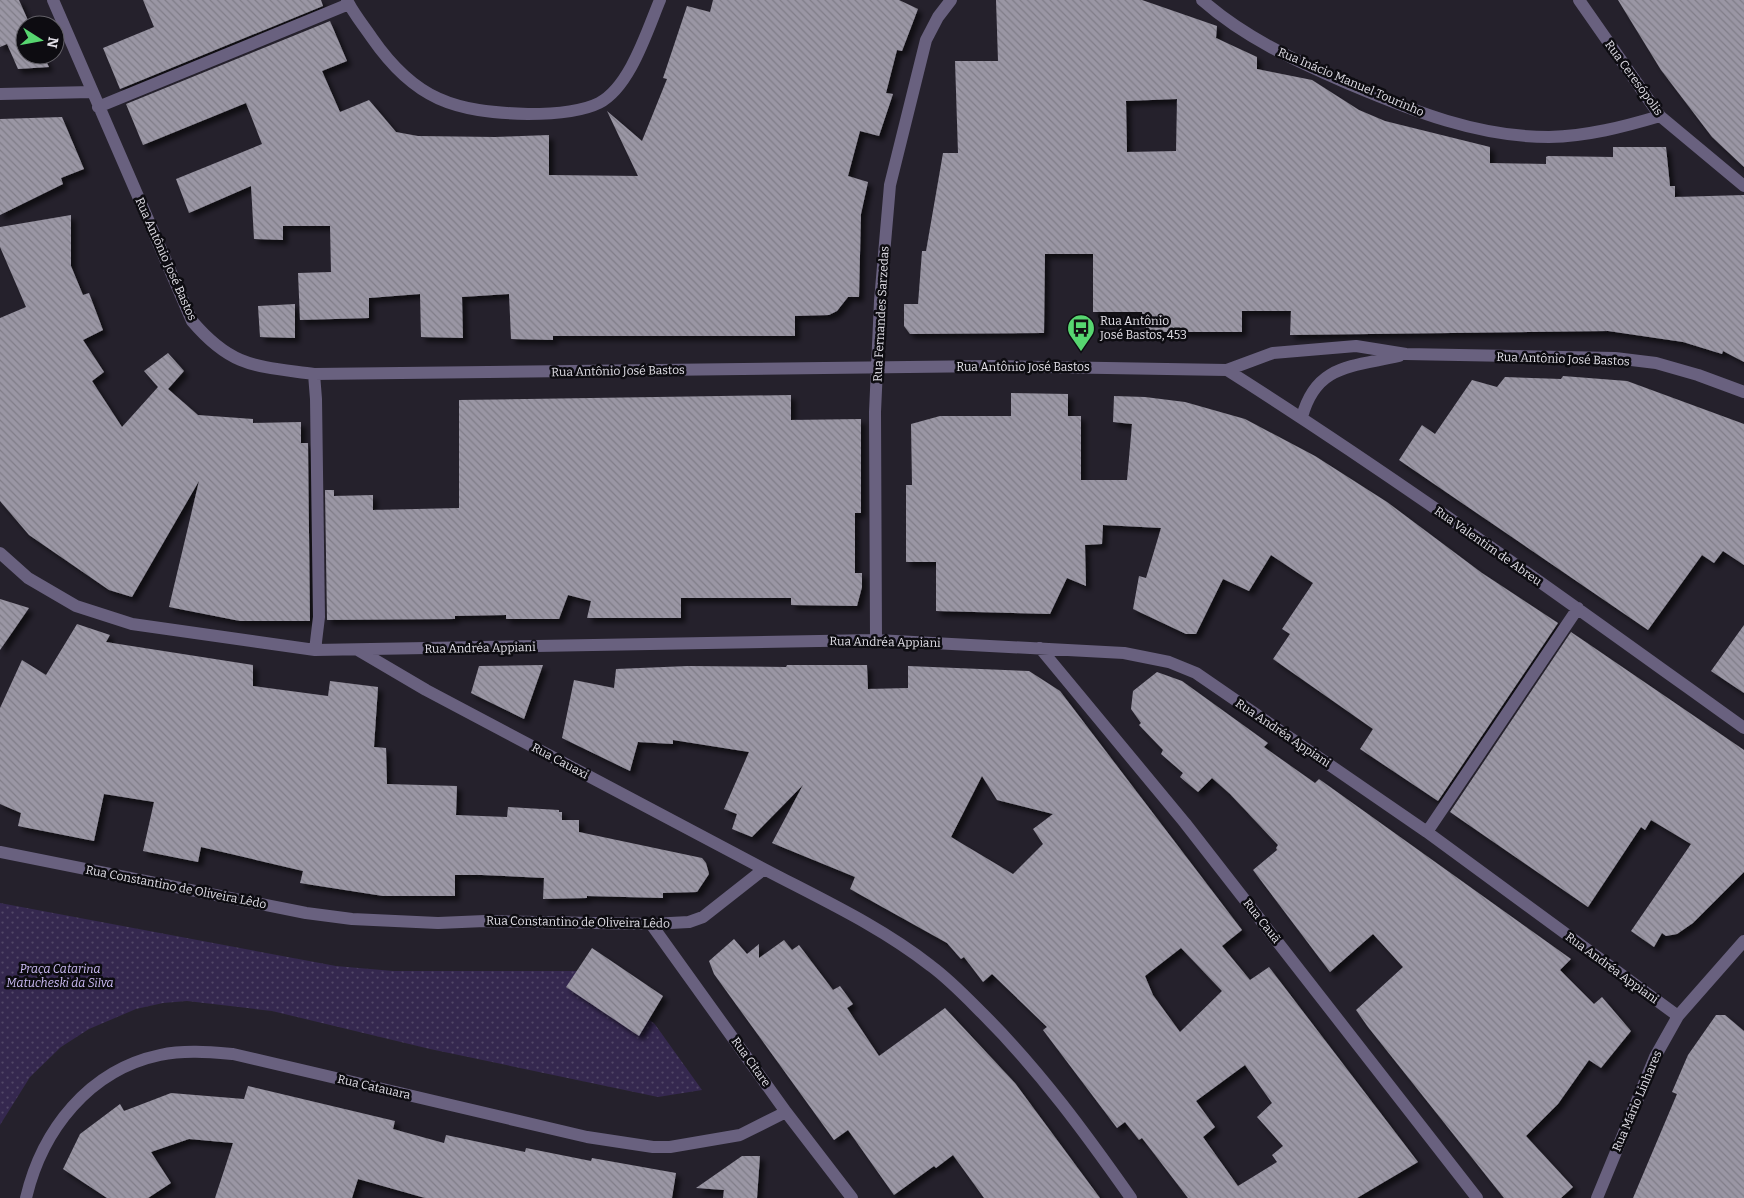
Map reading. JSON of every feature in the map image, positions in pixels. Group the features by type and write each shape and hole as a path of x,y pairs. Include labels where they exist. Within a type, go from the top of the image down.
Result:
{"street":[{"name":"Rua Antônio José Bastos","path":"53,0 192,321 210,342 234,358 256,366 314,374 992,366 1227,370 1273,353 1356,346 1406,354 1615,358 1656,363 1698,375 1744,392"},
{"path":"98,107 348,2 387,59 407,81 433,96 458,106 506,113 539,114 576,110 599,103 614,90 634,62 660,0"},
{"name":"Rua Fernandes Sarzedas","path":"876,640 875,412 880,301 890,185 926,40 938,17 951,0"},
{"name":"Rua Inácio Manuel Tourinho","path":"1202,0 1222,18 1252,39 1398,105 1460,126 1519,134 1578,136 1600,133 1660,116"},
{"name":"Rua Ceresópolis","path":"1579,0 1660,116 1744,186"},
{"path":"0,94 92,92"},
{"name":"Rua Antônio José Bastos","path":"1302,417 1307,399 1317,383 1337,371 1406,354"},
{"name":"Rua Valentim de Abreu","path":"1227,370 1302,417 1578,608 1744,728"},
{"path":"314,374 319,617 315,650"},
{"name":"Rua Andréa Appiani","path":"0,553 28,578 76,606 132,624 315,650 876,640 1124,653 1169,662 1196,673 1427,832 1678,1016"},
{"path":"1427,832 1578,608"},
{"name":"Rua Cauã","path":"1040,648 1186,823 1478,1198"},
{"name":"Rua Cauaxi","path":"358,650 435,694 764,869"},
{"name":"Rua Constantino de Oliveira Lêdo","path":"0,852 306,913 352,919 438,924 485,921 651,924 689,922 703,917 764,869"},
{"path":"764,869 862,920 933,967 1005,1036 1040,1075 1081,1127 1131,1198"},
{"name":"Rua Citare","path":"651,924 786,1112 852,1198"},
{"name":"Rua Mário Linhares","path":"1597,1198 1655,1057 1678,1016 1744,941"},
{"name":"Rua Catauara","path":"26,1198 37,1161 50,1134 72,1104 87,1090 125,1067 168,1054 194,1051 233,1054 588,1137 653,1147 670,1147 740,1134 786,1112"}],"green space":[{"name":"Praça Catarina Matucheski da Silva","path":"0,903 336,966 393,971 577,971 654,1023 702,1090 658,1097 430,1049 272,1011 187,1001 163,1003 136,1009 89,1029 61,1047 30,1077 0,1125"}],"building":[{"path":"0,0 19,0 26,15 15,15 15,62 7,44 0,47"},
{"path":"143,0 321,0 323,6 120,89 103,48 154,27"},
{"path":"713,0 899,0 918,9 902,51 897,50 886,93 893,94 879,136 860,131 848,176 868,182 861,214 859,297 848,297 837,311 829,315 795,316 795,336 553,336 553,340 511,339 509,294 462,297 463,338 421,337 420,294 369,298 369,318 300,320 298,273 331,272 330,226 283,226 283,240 254,239 251,186 189,213 176,179 262,144 246,103 143,145 126,104 330,21 347,61 322,71 340,112 369,100 396,132 418,136 495,137 549,135 549,175 638,176 607,111 642,141 667,79 663,78 687,6 710,12"},
{"path":"996,0 1142,0 1217,26 1216,38 1257,57 1257,69 1312,80 1359,110 1385,121 1490,147 1490,163 1546,164 1546,157 1548,156 1613,157 1613,147 1666,147 1670,186 1675,186 1675,197 1744,195 1744,362 1723,351 1722,354 1683,342 1608,331 1290,335 1291,311 1242,311 1242,332 1146,332 1146,315 1142,315 1142,312 1093,312 1093,254 1045,254 1044,333 910,334 904,326 904,304 918,304 922,251 926,251 943,153 958,153 955,61 998,61","holes":["1177,99 1176,151 1127,152 1126,101"]},
{"path":"1618,0 1744,0 1744,167 1712,137 1661,70"},
{"path":"16,65 48,65 49,67 18,69"},
{"path":"62,117 84,169 61,178 63,184 0,215 0,119"},
{"path":"71,215 71,266 83,295 89,293 103,330 83,340 104,372 92,381 122,427 158,387 144,371 168,353 184,371 168,389 198,415 253,419 253,423 301,422 301,443 308,443 310,621 240,621 169,607 199,481 132,597 109,590 29,535 0,501 0,318 26,307 0,247 0,227"},
{"path":"295,304 295,338 260,337 258,306"},
{"path":"1563,376 1627,381 1744,424 1744,565 1723,551 1714,563 1702,555 1648,630 1399,460 1422,425 1435,434 1472,380 1497,387 1505,377 1561,379"},
{"path":"1011,393 1068,394 1068,416 1081,416 1081,480 1127,480 1132,424 1113,422 1114,396 1145,397 1185,402 1245,419 1315,456 1387,502 1482,573 1558,623 1438,801 1360,749 1373,729 1273,659 1290,634 1282,629 1313,583 1271,555 1249,591 1223,579 1196,634 1186,634 1133,609 1139,576 1146,578 1161,528 1103,525 1102,544 1085,545 1086,586 1067,578 1050,614 936,611 936,562 906,562 906,485 912,485 911,424 940,416 1011,416"},
{"path":"791,395 791,420 861,419 861,513 855,513 855,573 862,573 862,587 857,606 791,605 791,598 681,598 681,618 587,618 591,601 568,595 559,619 506,619 506,615 455,616 455,619 327,620 325,490 334,490 334,496 373,495 373,510 459,508 459,400"},
{"path":"0,599 29,608 0,650"},
{"path":"77,624 110,635 106,642 253,665 253,686 328,696 330,681 378,687 374,747 386,748 387,784 457,786 456,815 507,817 508,807 559,810 559,812 562,812 562,820 579,820 579,832 702,858 706,863 709,874 697,892 663,893 663,898 587,896 587,898 543,899 544,878 482,875 455,875 455,896 383,896 300,883 303,871 201,847 198,862 143,851 154,802 104,794 94,841 18,826 21,813 0,804 0,708 22,660 46,675"},
{"path":"1744,625 1744,693 1711,671"},
{"path":"1571,632 1744,750 1744,872 1693,923 1677,934 1666,936 1662,933 1654,947 1631,931 1691,844 1651,820 1645,830 1641,827 1588,907 1450,812"},
{"path":"543,665 524,719 471,693 479,666"},
{"path":"787,665 867,665 868,689 908,688 908,666 1029,671 1060,691 1242,930 1222,946 1250,980 1269,967 1418,1162 1357,1198 1188,1198 1142,1138 1139,1140 1125,1122 1117,1128 1043,1030 1047,1027 992,974 983,982 964,957 961,959 947,943 850,889 855,877 772,843 803,785 752,837 732,829 737,814 724,809 749,752 673,740 673,744 638,742 630,771 562,738 574,680 614,688 616,669 688,666 786,667","holes":["982,776 997,800 1053,814 1033,829 1043,844 1013,874 951,837","1181,948 1222,991 1180,1032 1153,995 1145,976","1245,1065 1272,1103 1257,1117 1283,1146 1272,1155 1277,1162 1238,1186 1203,1137 1215,1127 1196,1101"]},
{"path":"1157,672 1182,681 1268,743 1264,747 1315,783 1319,779 1571,959 1560,970 1594,1004 1602,997 1631,1031 1601,1068 1589,1060 1558,1104 1526,1136 1573,1187 1561,1198 1504,1198 1368,1027 1356,1010 1403,967 1373,934 1330,972 1253,870 1277,850 1278,845 1230,794 1212,778 1198,792 1180,777 1183,773 1161,754 1163,750 1139,725 1141,723 1131,709 1133,691"},
{"path":"734,939 747,954 759,944 759,958 784,940 792,950 799,945 833,990 840,986 853,1004 847,1008 879,1056 945,1008 1015,1083 1100,1198 984,1198 953,1155 936,1168 934,1166 894,1195 848,1130 834,1140 714,974 709,961"},
{"path":"592,948 663,996 639,1036 566,987"},
{"path":"1716,1015 1725,1015 1744,1031 1744,1198 1633,1198 1677,1094 1672,1092 1688,1055"},
{"path":"248,1086 395,1121 393,1129 444,1143 446,1135 525,1152 526,1148 591,1161 592,1158 676,1173 672,1198 425,1198 358,1179 352,1198 215,1198 233,1143 189,1139 151,1152 171,1183 148,1198 107,1198 63,1169 80,1134 120,1104 124,1111 171,1093 244,1099"},
{"path":"742,1156 760,1156 757,1198 723,1198 724,1190 696,1188"}],"place":[{"name":"Rua Antônio José Bastos, 453","path":"1081,352"}]}
